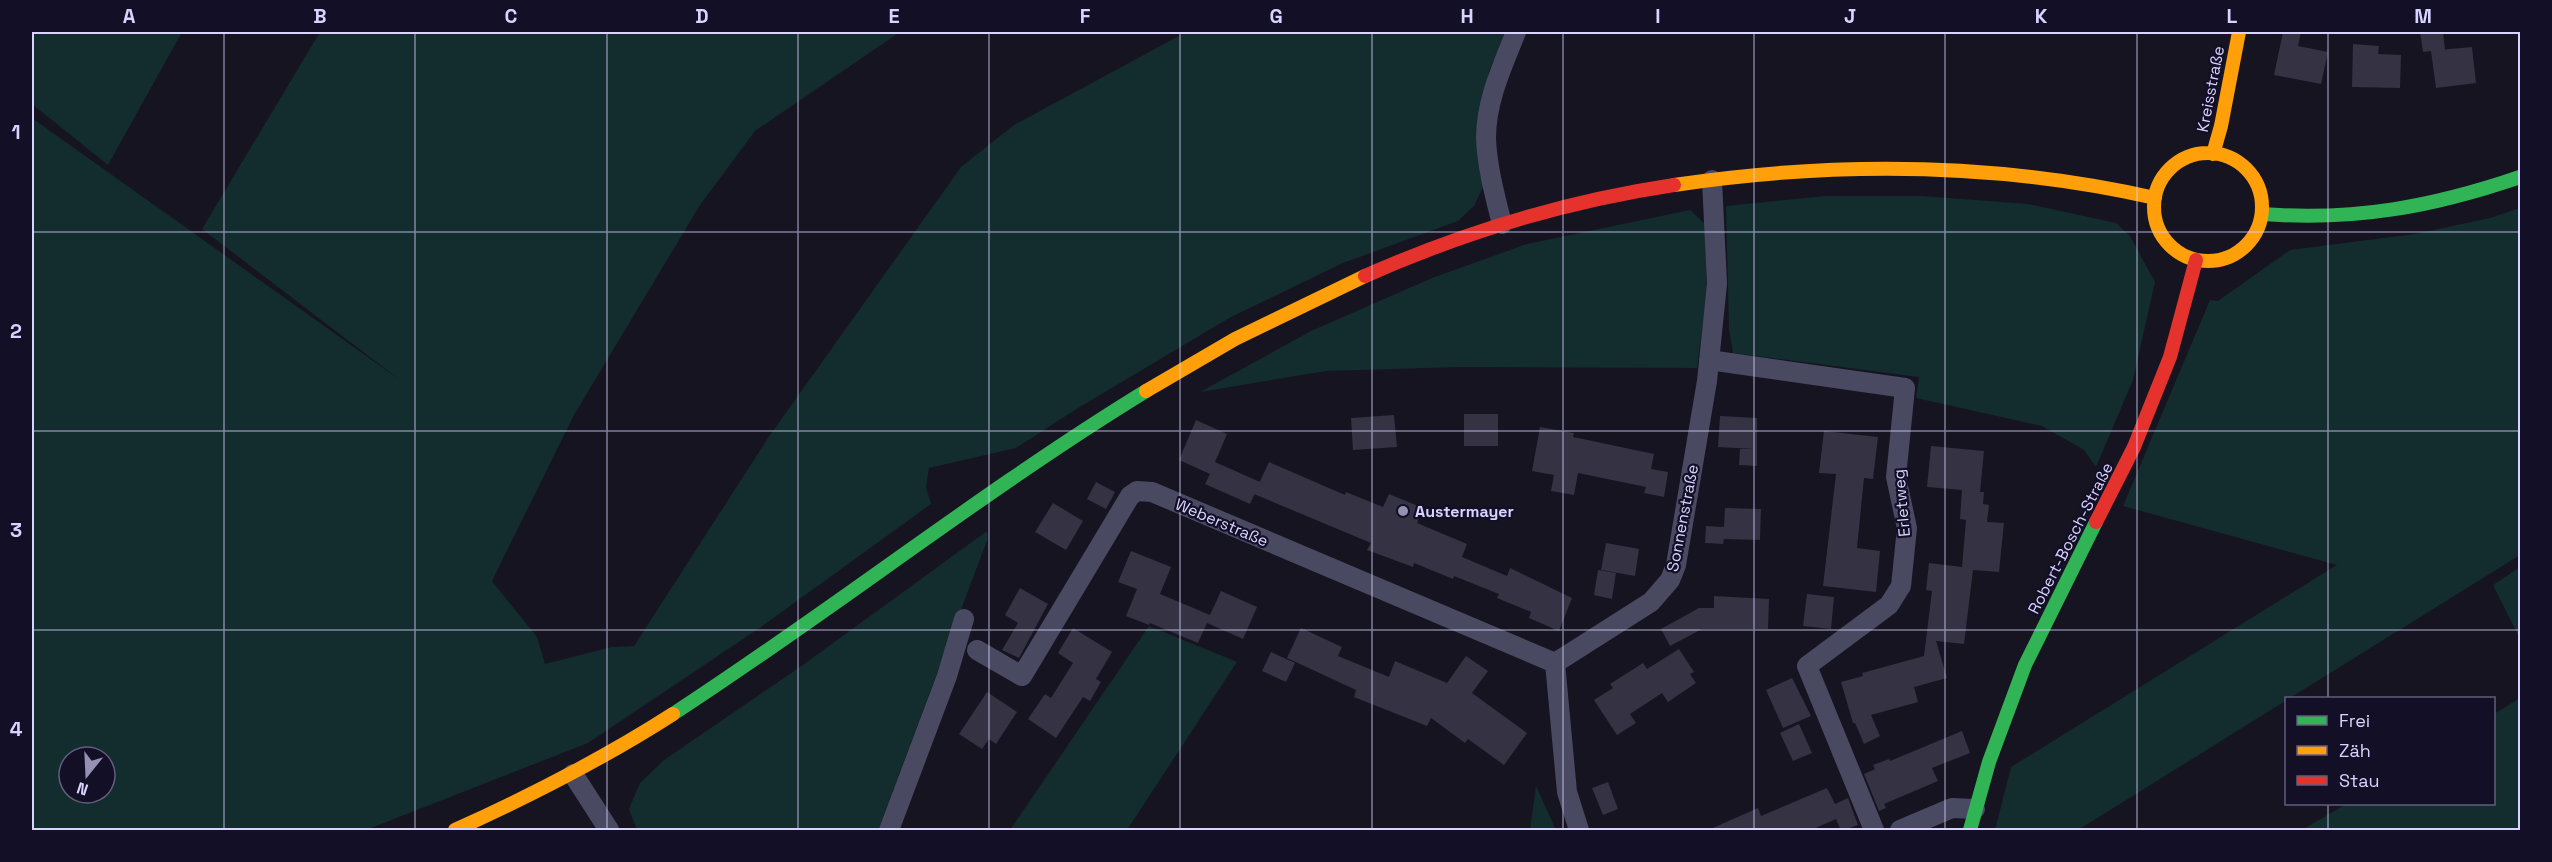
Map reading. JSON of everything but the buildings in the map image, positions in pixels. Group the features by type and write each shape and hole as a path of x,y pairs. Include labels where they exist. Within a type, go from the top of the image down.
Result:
{"street":[{"path":"1502,224 1488,161 1486,136 1494,88 1516,32"},
{"name":"Kreisstraße","path":"2213,154 2221,126 2239,32"},
{"path":"2213,154 2230,158 2244,167 2255,181 2261,197 2262,214 2258,229 2250,242 2239,252 2211,261 2196,260 2181,254 2168,244 2159,230 2155,214 2155,198 2160,183 2169,170 2182,160 2197,155 2213,154"},
{"path":"455,831 503,810 573,774 706,693 988,494 1143,393 1234,341 1345,284 1413,256 1502,224 1626,193 1712,180 1806,171 1911,168 1967,170 2051,178 2155,198"},
{"path":"2262,214 2323,218 2382,213 2421,207 2476,193 2520,177"},
{"name":"Sonnenstraße","path":"1555,663 1651,602 1670,580 1676,565 1709,360 1717,284 1712,180"},
{"name":"Robert-Bosch-Straße","path":"1970,831 2005,716 2025,665 2134,447 2170,357 2196,260"},
{"name":"Erletweg","path":"1709,360 1905,388 1896,477 1907,528 1901,586 1889,605 1807,666 1874,831"},
{"name":"Weberstraße","path":"977,650 1022,676 1130,496 1141,490 1152,492 1555,663"},
{"path":"889,831 947,676 964,619"},
{"path":"1555,663 1567,792 1579,831"},
{"path":"573,774 609,831"},
{"path":"1900,831 1952,808 1975,809"}],"green space":[{"path":"32,32 182,32 108,165 32,104"},
{"path":"320,32 900,32 755,131 700,205 574,415 492,581 537,637 545,664 612,647 634,646 768,438 961,167 1014,125 1186,32 1507,32 1489,71 1482,109 1485,183 1474,206 1458,221 1343,263 1231,317 1078,408 1016,448 929,468 926,487 931,504 761,627 588,743 366,830 32,830 32,118 400,380 202,229"},
{"path":"1825,196 1922,196 2028,204 2116,223 2130,236 2155,282 2133,380 2096,467 2084,450 2042,426 1916,398 1919,377 1733,353 1729,329 1726,206"},
{"path":"2520,208 2520,555 2292,697 2285,697 2285,701 2078,830 1995,830 2011,767 2337,565 2123,506 2210,300 2218,301 2290,250 2415,234 2490,218"},
{"path":"1690,210 1705,224 1707,293 1697,368 1458,367 1326,371 1200,392 1311,331 1432,278 1527,244"},
{"path":"987,531 988,538 878,830 637,830 629,809 640,783 664,760 800,667"},
{"path":"2520,567 2520,639 2493,585"},
{"path":"1149,626 1237,662 1127,830 1010,830"},
{"path":"2520,698 2520,830 2302,830 2344,805 2495,805 2495,713"},
{"path":"1536,786 1556,830 1530,830"}],"traffic: fast":[{"path":"2262,214 2329,215 2393,209 2456,196 2520,177"},
{"path":"673,714 1026,469 1146,391"},
{"path":"1970,830 1989,762 2025,665 2096,522"}],"traffic: slow":[{"path":"2213,154 2221,126 2239,32"},
{"path":"2208,153 2228,158 2246,169 2257,187 2262,207 2257,227 2246,245 2228,256 2208,261 2188,256 2170,245 2159,227 2154,207 2159,187 2170,169 2188,158 2208,153"},
{"path":"1674,185 1795,172 1915,169 2035,177 2155,198"},
{"path":"1146,391 1235,339 1365,276"},
{"path":"455,830 566,776 673,714"}],"traffic: jam":[{"path":"1365,276 1440,245 1516,220 1594,200 1674,185"},
{"path":"2096,522 2134,447 2170,357 2196,260"}],"place":[{"name":"Austermayer","path":"1403,511"}]}
